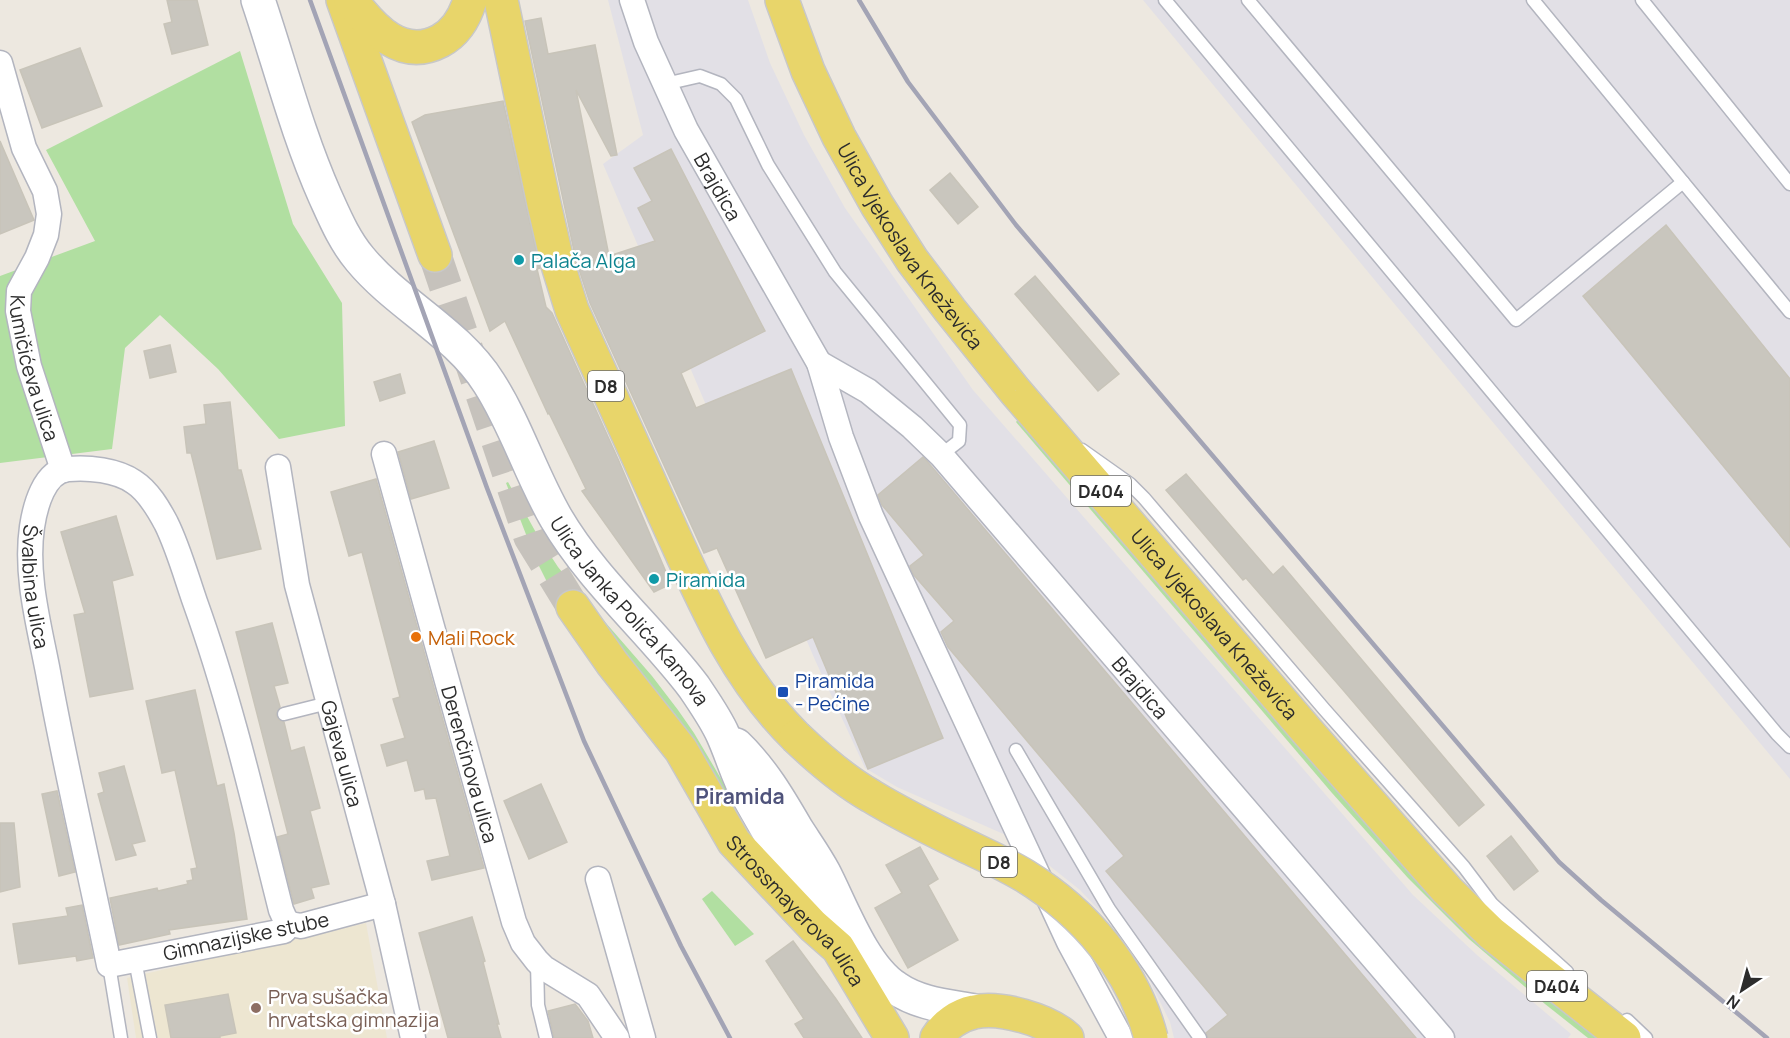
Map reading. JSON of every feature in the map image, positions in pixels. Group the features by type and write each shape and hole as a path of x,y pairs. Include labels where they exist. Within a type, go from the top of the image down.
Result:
{"main road":[{"name":"Ulica Janka Polića Kamova","path":"258,0 301,135 343,234 361,261 477,366 505,411 536,481 573,545 694,688 723,733 749,797 838,948"},
{"path":"343,0 435,255"},
{"path":"351,0 373,26 386,36 404,46 414,48 432,45 453,32 465,16 470,0"},
{"name":"D8","path":"501,0 554,245 572,310 710,614 744,674 761,699 795,737 835,772 868,795 1025,876 1080,918 1100,939 1132,988 1147,1022 1151,1038"},
{"name":"Ulica Vjekoslava Kneževića","path":"782,0 808,71 834,127 877,205 912,260 1040,420 1322,749 1447,890 1491,933 1620,1024"},
{"name":"Strossmayerova ulica","path":"573,607 612,663 681,750 734,842 819,932 838,948 892,1038"},
{"path":"723,733 749,758 768,782 822,869 870,962 883,978 897,989 918,999 975,1011 1002,1011 1035,1020 1067,1038"},
{"path":"937,1038 955,1020 975,1011"}],"street":[{"name":"Brajdica","path":"632,0 646,42 686,130 819,363 841,437 871,516 1070,942 1121,1038"},
{"name":"Kumičićeva ulica","path":"0,63 24,148 45,191 49,214 46,235 37,258 19,291 18,311 29,366 63,470"},
{"name":"Brajdica","path":"819,363 868,391 912,427 941,455 1442,1038"},
{"name":"Derenčinova ulica","path":"384,454 514,922 523,943 544,968 588,995 617,1038"},
{"name":"Gajeva ulica","path":"278,467 297,585 383,904 413,1038"},
{"path":"63,470 93,470 120,475 134,482 156,505 167,525 206,632 240,749 281,910 290,924"},
{"name":"Švalbina ulica","path":"63,470 55,473 49,480 37,504 30,544 33,588 66,769 109,965"},
{"path":"598,879 643,1038"},
{"name":"Gimnazijske stube","path":"109,965 284,931 290,924 301,926 383,904"}],"lane":[{"path":"1165,0 1790,747"},
{"path":"1248,0 1516,320 1683,182"},
{"path":"1533,0 1790,312"},
{"path":"1642,0 1790,184"},
{"path":"665,84 700,76 721,84 736,99 768,165 835,272 960,425 959,441 941,455"},
{"path":"1040,420 1130,484 1144,498 1464,867 1492,904 1575,979"},
{"path":"284,714 328,703"},
{"path":"1016,750 1109,909 1200,1038"},
{"path":"135,960 150,1038"},
{"path":"537,960 538,1005 546,1038"},
{"path":"109,965 121,1038"},
{"path":"1620,1024 1646,1038"}],"shaded area":[{"path":"608,0 748,0 770,63 804,135 845,208 973,390 1413,895 1477,955 1571,1034 1568,1038 1174,1038 1170,1022 1144,969 1114,926 1080,890 1017,840 897,787 865,768 815,660 603,164 643,135"},
{"path":"1143,0 1790,0 1790,779 1402,313"},
{"name":"Prva sušačka hrvatska gimnazija","path":"366,923 387,1038 136,1038 127,978"}],"green space":[{"path":"240,51 293,224 342,303 345,426 279,439 218,369 160,315 125,348 112,449 0,463 0,276 95,241 46,150"},
{"path":"1019,418 1601,1038 1588,1038 1545,1004 1469,939 1408,878 1332,793 1016,422"},
{"path":"508,482 539,538 558,567 583,598 561,610 536,560 506,483"},
{"path":"592,607 652,676 694,733 756,838 755,847 704,757 675,714 613,638"},
{"path":"712,891 754,934 735,946 702,899"}],"building":[{"path":"167,0 197,0 208,45 172,54 164,24 172,22"},
{"path":"541,18 548,54 595,45 617,155 611,156 576,90 609,256 655,241 638,208 652,201 634,168 671,149 765,331 681,373 696,408 791,369 943,738 868,769 813,637 766,658 717,548 704,553 590,303 576,260 525,21"},
{"path":"80,48 102,106 42,128 20,70"},
{"path":"503,101 540,268 537,269 546,307 552,313 618,459 671,584 654,592 582,491 586,489 505,321 490,331 412,122 425,115"},
{"path":"0,141 34,220 0,234"},
{"path":"950,173 978,207 958,224 930,190"},
{"path":"1666,225 1790,379 1790,547 1583,296"},
{"path":"1035,276 1119,374 1098,391 1015,294"},
{"path":"170,345 176,372 150,378 144,351"},
{"path":"400,374 405,393 380,401 374,382"},
{"path":"230,402 238,470 241,470 261,549 217,559 191,453 187,453 184,427 206,424 204,405"},
{"path":"434,441 449,488 411,499 398,452"},
{"path":"923,457 1416,1038 1208,1038 1206,1033 1228,1015 1106,871 1124,856 948,647 941,632 954,621 913,574 910,566 924,555 882,505 878,495"},
{"path":"1186,474 1273,575 1283,566 1484,805 1459,826 1246,578 1243,580 1166,490"},
{"path":"376,479 484,868 432,880 427,861 450,856 436,798 426,799 424,789 415,791 407,760 387,766 381,745 405,738 393,699 400,697 362,552 349,556 331,492"},
{"path":"116,516 133,575 112,581 133,689 90,697 74,615 85,613 61,532"},
{"path":"272,623 288,683 274,686 280,707 276,715 284,722 291,751 304,747 320,808 310,811 329,884 311,888 314,898 294,904 277,837 288,834 236,632"},
{"path":"195,690 217,786 224,784 247,919 169,930 170,934 119,945 110,898 188,884 187,881 193,880 191,869 197,868 175,770 162,773 146,701"},
{"path":"124,766 145,841 132,844 136,855 116,860 98,794 104,792 99,773"},
{"path":"541,784 567,842 529,859 504,801"},
{"path":"57,791 75,872 59,876 42,794"},
{"path":"0,823 14,823 20,887 0,892"},
{"path":"1511,836 1538,871 1514,890 1487,856"},
{"path":"920,847 938,879 928,885 958,940 908,968 875,908 902,893 886,865"},
{"path":"82,905 93,958 77,961 76,956 19,964 13,924 68,916 66,908"},
{"path":"472,917 485,961 483,962 501,1038 448,1038 419,933"},
{"path":"793,941 862,1038 804,1038 795,1024 804,1019 766,961"},
{"path":"228,994 236,1033 220,1036 220,1038 171,1038 165,1005"},
{"path":"575,1004 588,1021 593,1038 554,1038 548,1011"}],"tunnel":[{"path":"435,255 530,537 573,607"}],"railway":[{"path":"310,0 487,488 584,741 681,946 730,1038"},
{"path":"859,0 908,82 1016,225 1559,862 1601,900 1767,1038"}],"place":[{"name":"Palača Alga","path":"519,260"},
{"name":"Piramida","path":"654,579"},
{"name":"Mali Rock","path":"416,637"},
{"name":"Piramida - Pećine","path":"783,692"},
{"name":"Prva sušačka hrvatska gimnazija","path":"256,1008"}],"district":[{"name":"Piramida","path":"740,796"}]}
